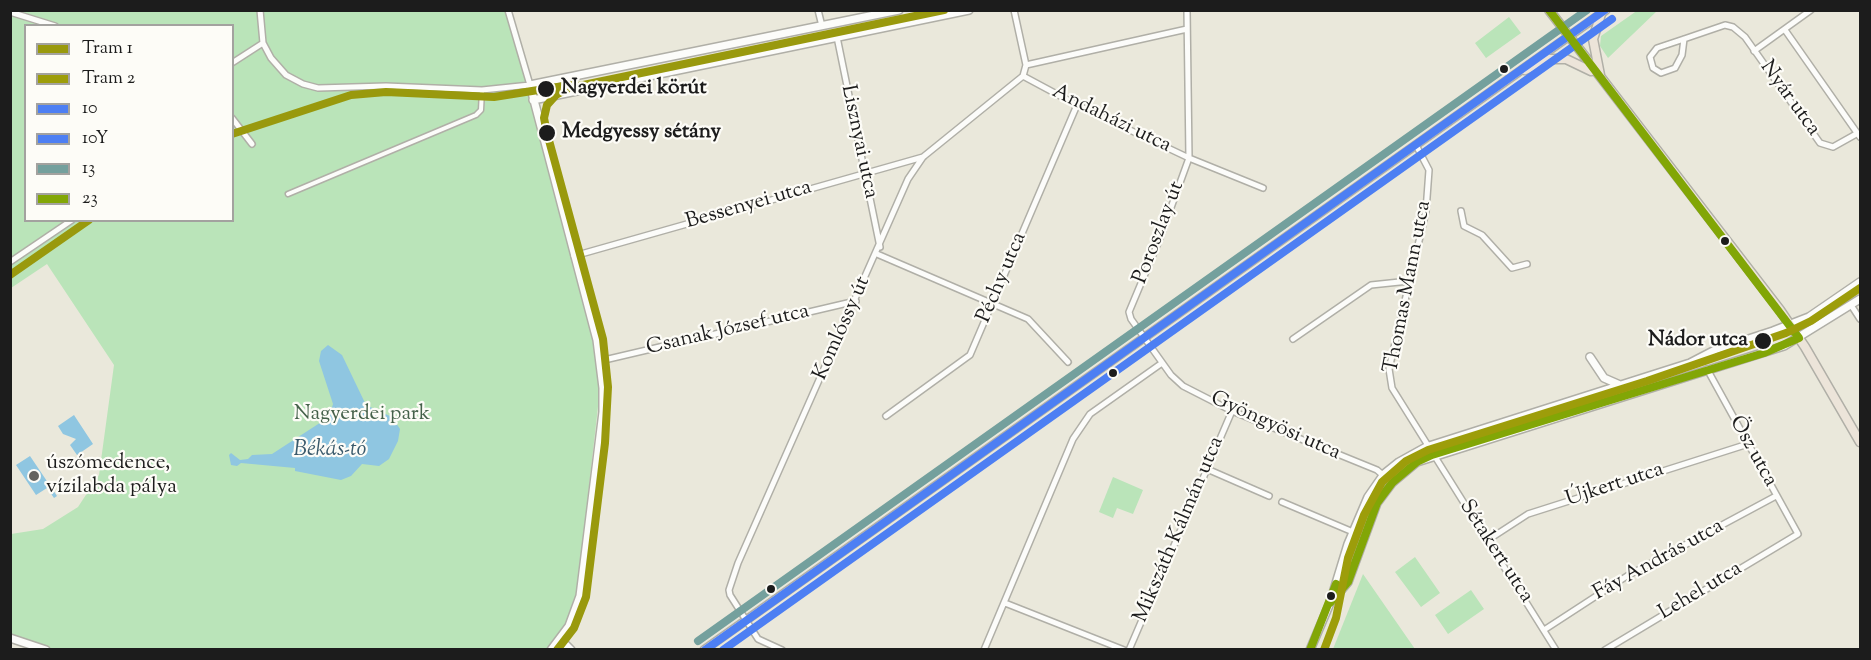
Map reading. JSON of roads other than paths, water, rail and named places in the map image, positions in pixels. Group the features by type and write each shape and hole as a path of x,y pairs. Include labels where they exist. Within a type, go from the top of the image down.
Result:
{"main road":[{"path":"1549,10 1790,324 1860,442"},
{"path":"1602,81 1593,39 1603,12"},
{"path":"1525,70 1550,59 1566,59 1585,67 1602,81"}],"street":[{"path":"260,10 264,44 271,57 286,75 318,88 386,86 482,90 530,86 898,10"},
{"path":"508,10 530,86 600,361 603,412 580,596 575,612 551,650"},
{"path":"818,10 822,26"},
{"path":"533,100 969,10"},
{"path":"1014,10 1026,65 1023,76"},
{"name":"Poroszlay út","path":"1129,312 1160,238 1189,158 1187,10"},
{"path":"1754,51 1811,10"},
{"path":"10,12 49,24"},
{"path":"704,650 1417,147 1603,12"},
{"name":"Nyár utca","path":"1684,39 1682,56 1676,68 1661,73 1653,68 1650,57 1654,50 1684,39 1725,25 1739,31 1820,143 1833,147 1859,135"},
{"path":"1026,65 1187,29"},
{"path":"1785,30 1859,135"},
{"name":"Lisznyai utca","path":"837,37 865,173 878,251"},
{"path":"234,62 264,44"},
{"name":"Andaházi utca","path":"1023,76 1077,105 1189,158 1263,188"},
{"name":"Komlóssy út","path":"782,650 758,639 730,595 734,574 909,179 923,157 1023,76"},
{"path":"288,194 476,115 481,110 482,90"},
{"name":"Péchy utca","path":"886,416 964,362 970,355 1077,105"},
{"path":"234,121 252,144"},
{"name":"Thomas Mann utca","path":"1417,147 1429,170 1426,211 1389,378 1392,388 1432,456"},
{"name":"Bessenyei utca","path":"574,256 923,157"},
{"path":"1461,211 1464,226 1482,235 1512,268 1527,264"},
{"path":"10,262 69,222"},
{"path":"878,251 1028,319 1068,362"},
{"path":"1293,339 1371,285 1409,281"},
{"path":"1310,650 1330,603 1353,532 1368,497 1384,474 1399,462 1426,447 1690,363 1715,350 1809,317 1860,282"},
{"path":"1330,603 1348,582 1377,503 1392,483 1418,462 1707,369 1764,353 1799,338 1860,299"},
{"name":"Csanak József utca","path":"600,361 856,301"},
{"path":"1851,305 1860,319"},
{"name":"Gyöngyösi utca","path":"1129,312 1144,339 1183,386 1232,411 1384,474 1392,483"},
{"path":"1590,357 1604,378 1620,385"},
{"path":"984,650 1073,439 1090,414 1162,363"},
{"name":"Ösz utca","path":"1707,369 1798,534"},
{"path":"1600,392 1603,402"},
{"name":"Mikszáth Kálmán utca","path":"1126,650 1232,411"},
{"name":"Újkert utca","path":"1488,540 1528,514 1748,444"},
{"name":"Sétakert utca","path":"1432,456 1488,540 1556,650"},
{"path":"1207,469 1269,496"},
{"name":"Fáy András utca","path":"1544,630 1628,576 1776,496"},
{"path":"1282,502 1353,532"},
{"name":"Lehel utca","path":"1605,650 1798,534"},
{"path":"1005,603 1126,650"},
{"path":"10,638 46,650"},
{"path":"560,639 571,650"}],"water":[{"name":"Békás-tó","path":"328,345 342,355 366,405 392,417 400,429 398,441 389,459 379,466 362,464 351,476 341,480 295,471 295,468 241,463 237,466 231,465 229,455 231,453 240,460 248,459 252,455 272,454 329,417 333,404 319,361 321,351"},
{"path":"74,415 93,444 77,455 70,445 76,439 63,434 58,426"},
{"name":"úszómedence, vízilabda pálya","path":"30,456 57,496 54,498 47,488 36,495 16,465"}],"tram line":[{"name":"1","path":"557,650 574,628 586,597 605,443 608,387 603,339 547,133 544,118 547,105 556,95 569,88 944,10"},
{"name":"1","path":"234,133 351,95 386,92 494,97 570,85"},
{"name":"1","path":"10,275 86,222"},
{"name":"2","path":"1324,650 1336,618 1348,558 1364,515 1382,482 1406,461 1428,450 1647,381 1786,333 1811,321 1860,288"}],"place":[{"name":"Nagyerdei körút","path":"546,89"},
{"name":"Medgyessy sétány","path":"547,133"},
{"name":"Nádor utca","path":"1763,341"},
{"name":"úszómedence, vízilabda pálya","path":"34,476"}],"park label":[{"name":"Nagyerdei park","path":"362,415"}]}
